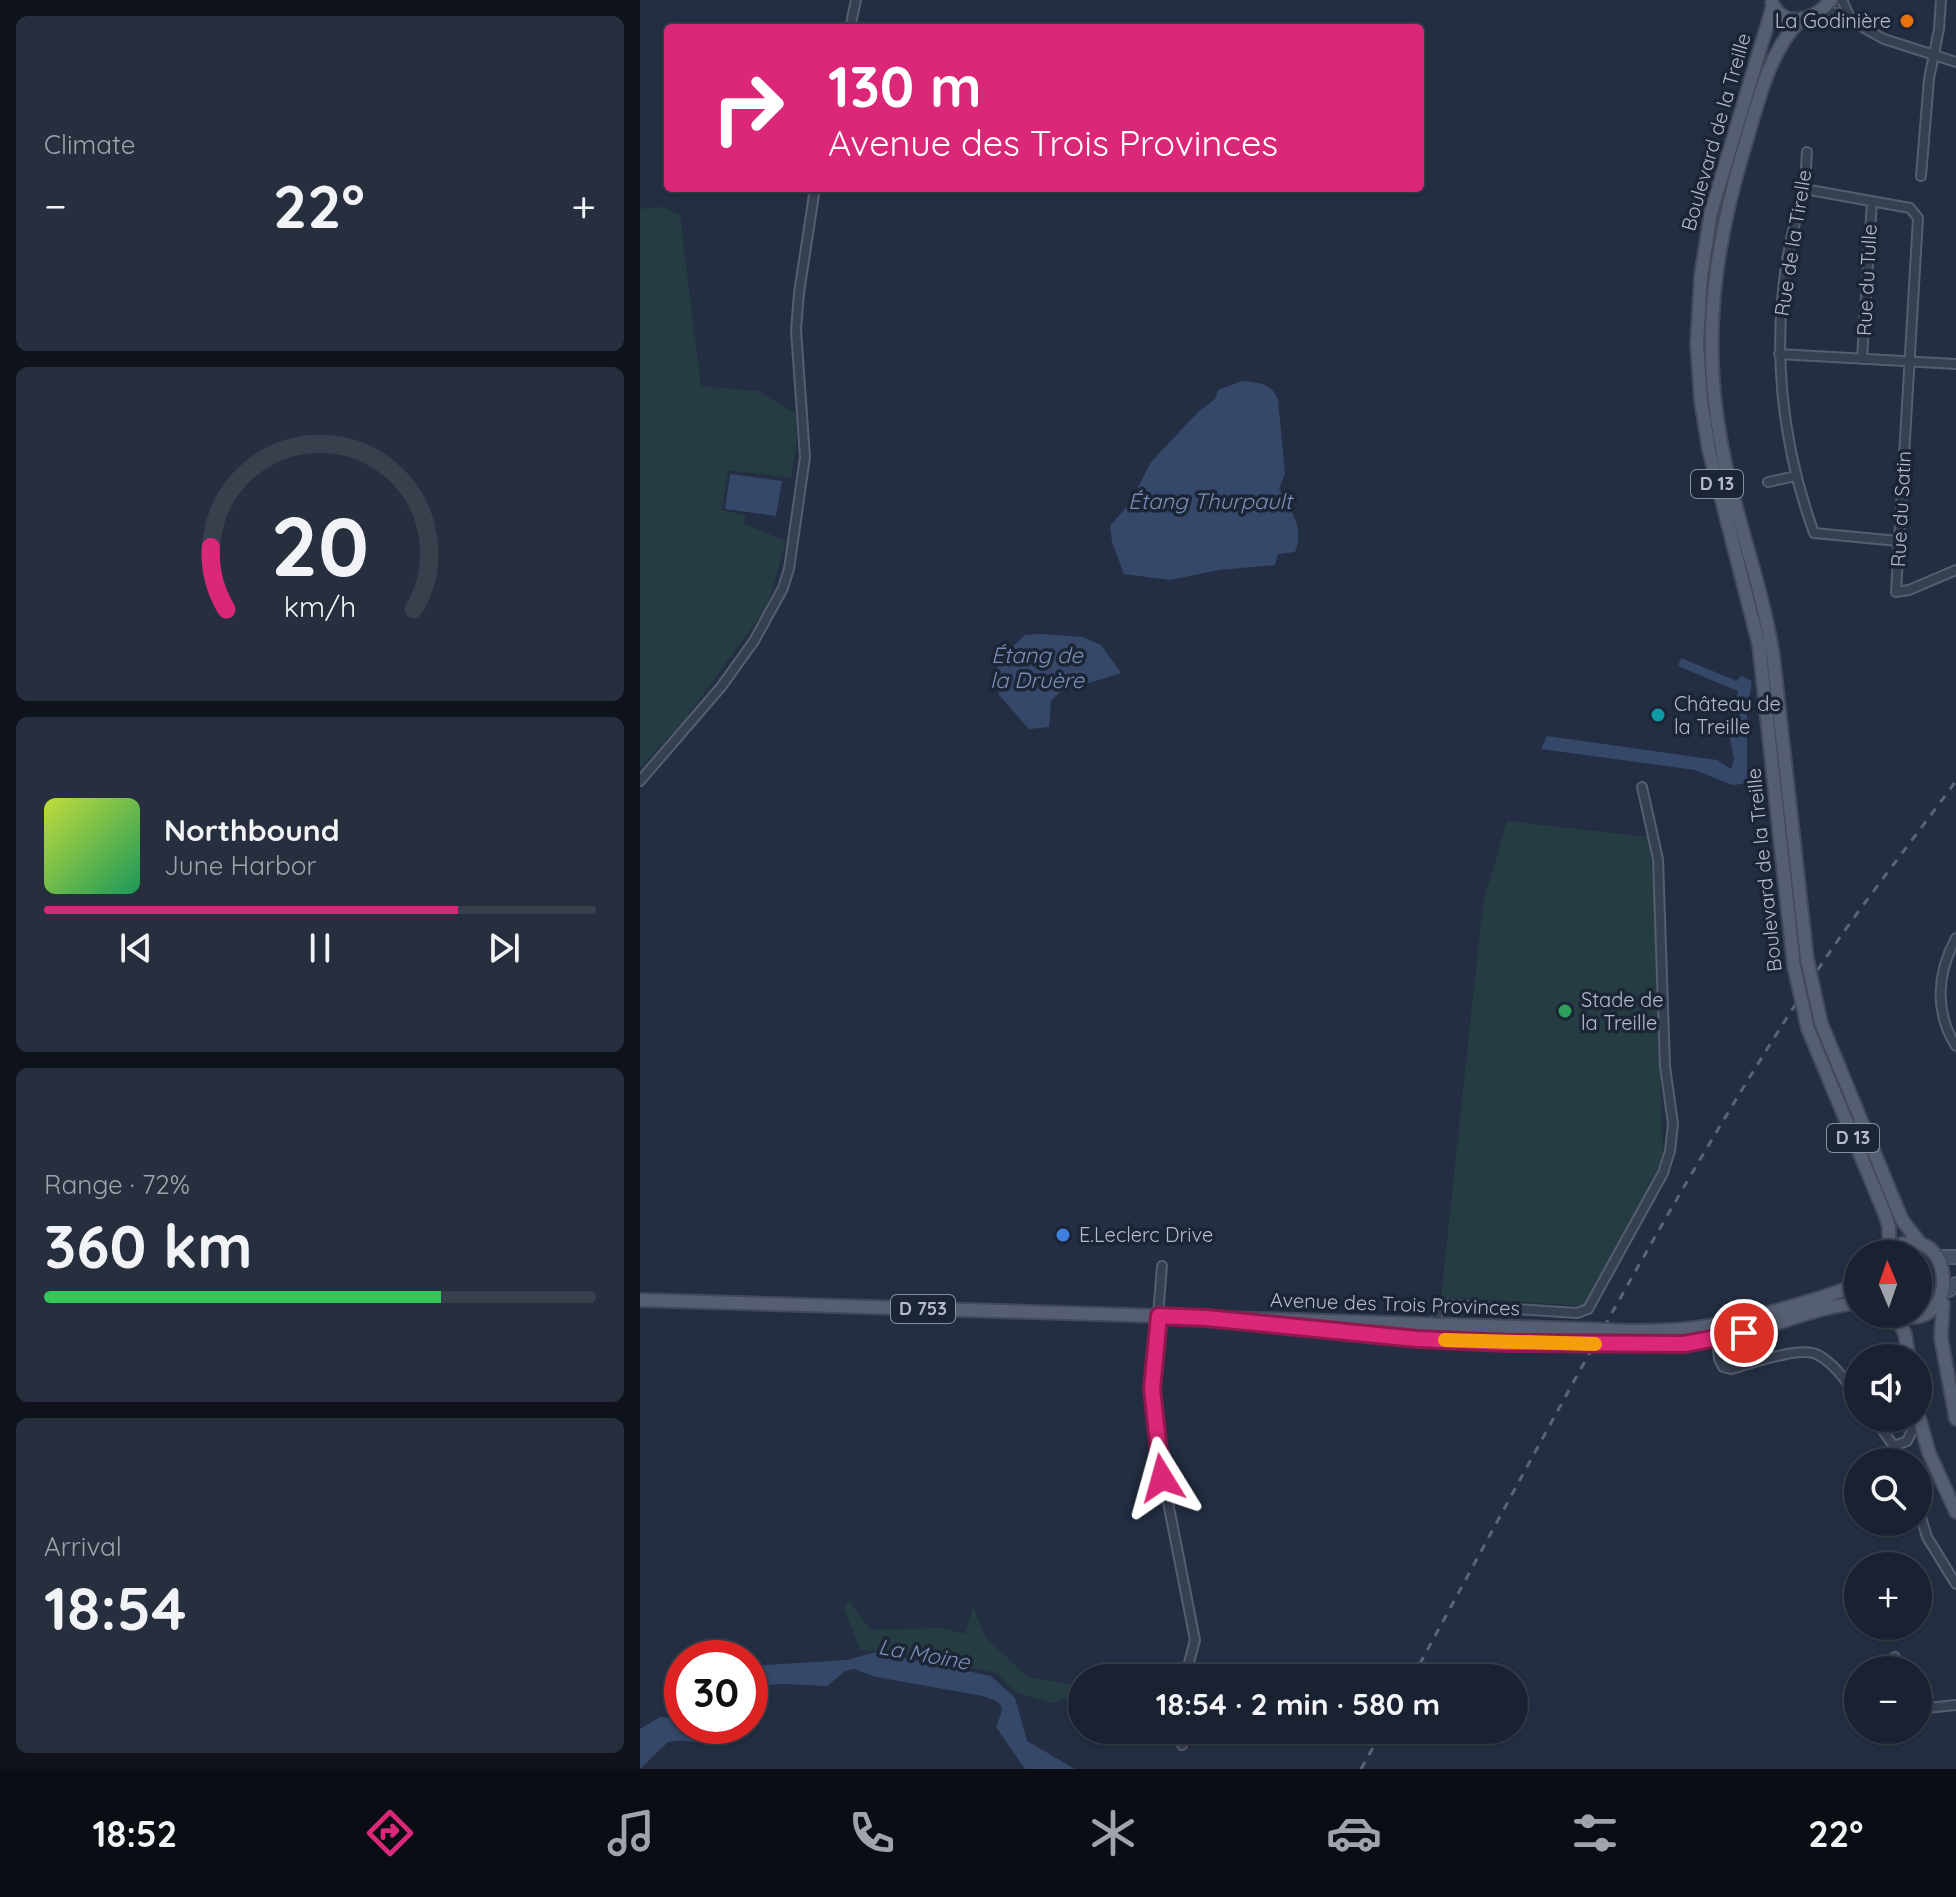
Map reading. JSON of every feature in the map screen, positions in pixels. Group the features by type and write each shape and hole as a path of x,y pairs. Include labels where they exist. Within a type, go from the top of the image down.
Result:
{"main road":[{"path":"1772,3 1782,16 1799,21 1827,5"},
{"name":"Boulevard de la Treille","path":"1772,3 1711,212 1701,276 1697,344 1701,401 1709,450 1759,645 1794,966 1885,1214 1889,1227 1888,1240"},
{"name":"Boulevard de la Treille","path":"1799,21 1786,34 1773,57 1729,197 1715,272 1711,356 1720,439 1765,609 1773,655 1815,1026 1902,1220 1917,1240"},
{"path":"1932,1312 1943,1304 1953,1287 1947,1266 1949,1257"},
{"name":"Avenue des Trois Provinces","path":"640,1300 1676,1331 1718,1326 1844,1290"},
{"name":"D 753","path":"1717,1339 1844,1304"},
{"path":"1943,1304 1941,1338 1956,1419"},
{"name":"Avenue des Trois Provinces","path":"1206,1318 1446,1340 1627,1345 1684,1344 1717,1339"},
{"path":"1923,1432 1929,1453 1956,1512"}],"street":[{"path":"851,24 856,0"},
{"path":"1842,0 1851,20"},
{"path":"1921,176 1941,0"},
{"path":"1827,5 1884,39 1956,62"},
{"name":"Rue de la Tirelle","path":"1807,152 1804,189 1789,248 1779,354 1782,406 1796,476 1814,533 1898,541"},
{"name":"Rue du Satin","path":"1804,189 1910,208 1918,218 1896,592 1909,590 1956,570"},
{"path":"640,781 721,687 754,641 783,588 805,457 796,330 814,192"},
{"name":"Rue du Tulle","path":"1862,359 1872,201"},
{"path":"1779,354 1956,364"},
{"path":"1768,482 1796,476"},
{"path":"1446,1340 1436,1333 1438,1304 1577,1313 1588,1309 1663,1173 1670,1151 1673,1124 1665,1066 1658,859 1642,787"},
{"path":"1956,938 1940,976 1944,1019 1956,1046"},
{"path":"1162,1266 1152,1389 1158,1451 1195,1640 1189,1664"},
{"path":"1717,1339 1723,1367 1731,1369 1803,1351 1815,1352 1831,1363 1844,1379"},
{"path":"1884,1432 1894,1446 1907,1441 1912,1432"},
{"path":"1927,1536 1956,1584"},
{"path":"1932,1708 1956,1705"}],"green space":[{"path":"662,207 680,215 701,386 758,391 795,413 797,441 791,478 728,470 722,510 745,515 744,524 786,541 767,607 685,719 640,768 640,209"},
{"name":"Stade de la Treille","path":"1507,821 1649,837 1656,917 1663,1157 1635,1217 1586,1306 1441,1297 1483,903"},
{"path":"849,1601 871,1630 943,1628 965,1634 973,1607 985,1637 1028,1677 1068,1684 1068,1698 1052,1703 1015,1692 997,1673 891,1651 860,1650 844,1609"}],"water":[{"name":"Étang Thurpault","path":"1242,381 1268,387 1278,400 1285,473 1279,489 1297,527 1295,552 1278,554 1275,565 1219,570 1170,580 1124,574 1112,542 1110,526 1130,503 1151,462 1198,412 1215,399 1218,390"},
{"path":"730,474 782,481 776,516 725,509"},
{"name":"Étang de la Druère","path":"1025,635 1083,637 1101,645 1121,673 1060,692 1051,701 1049,727 1029,729 999,695 997,661"},
{"path":"1681,658 1737,681 1741,676 1752,681 1747,711 1747,778 1743,784 1732,785 1695,770 1541,749 1547,736 1717,760 1731,769 1734,759 1730,738 1738,691 1678,666"},
{"path":"876,1652 991,1676 1015,1698 1027,1741 1075,1769 1025,1769 996,1727 1002,1707 997,1701 983,1696 876,1677 854,1669 845,1671 827,1686 768,1685 768,1665 847,1660"},
{"path":"664,1717 666,1744 640,1769 640,1729"}],"railway":[{"path":"1420,1664 1608,1320 1762,1057 1833,947 1956,781"},
{"path":"1361,1769 1375,1744"}],"slow traffic":[{"path":"1445,1340 1595,1344"}],"place":[{"name":"La Godinière","path":"1907,21"},
{"name":"Château de la Treille","path":"1658,715"},
{"name":"Stade de la Treille","path":"1565,1011"},
{"name":"E.Leclerc Drive","path":"1063,1235"}],"route":[{"path":"1162,1478 1152,1389 1159,1316 1417,1339 1507,1343 1684,1344 1744,1333"}],"water label":[{"name":"La Moine","path":"924,1654"}]}
